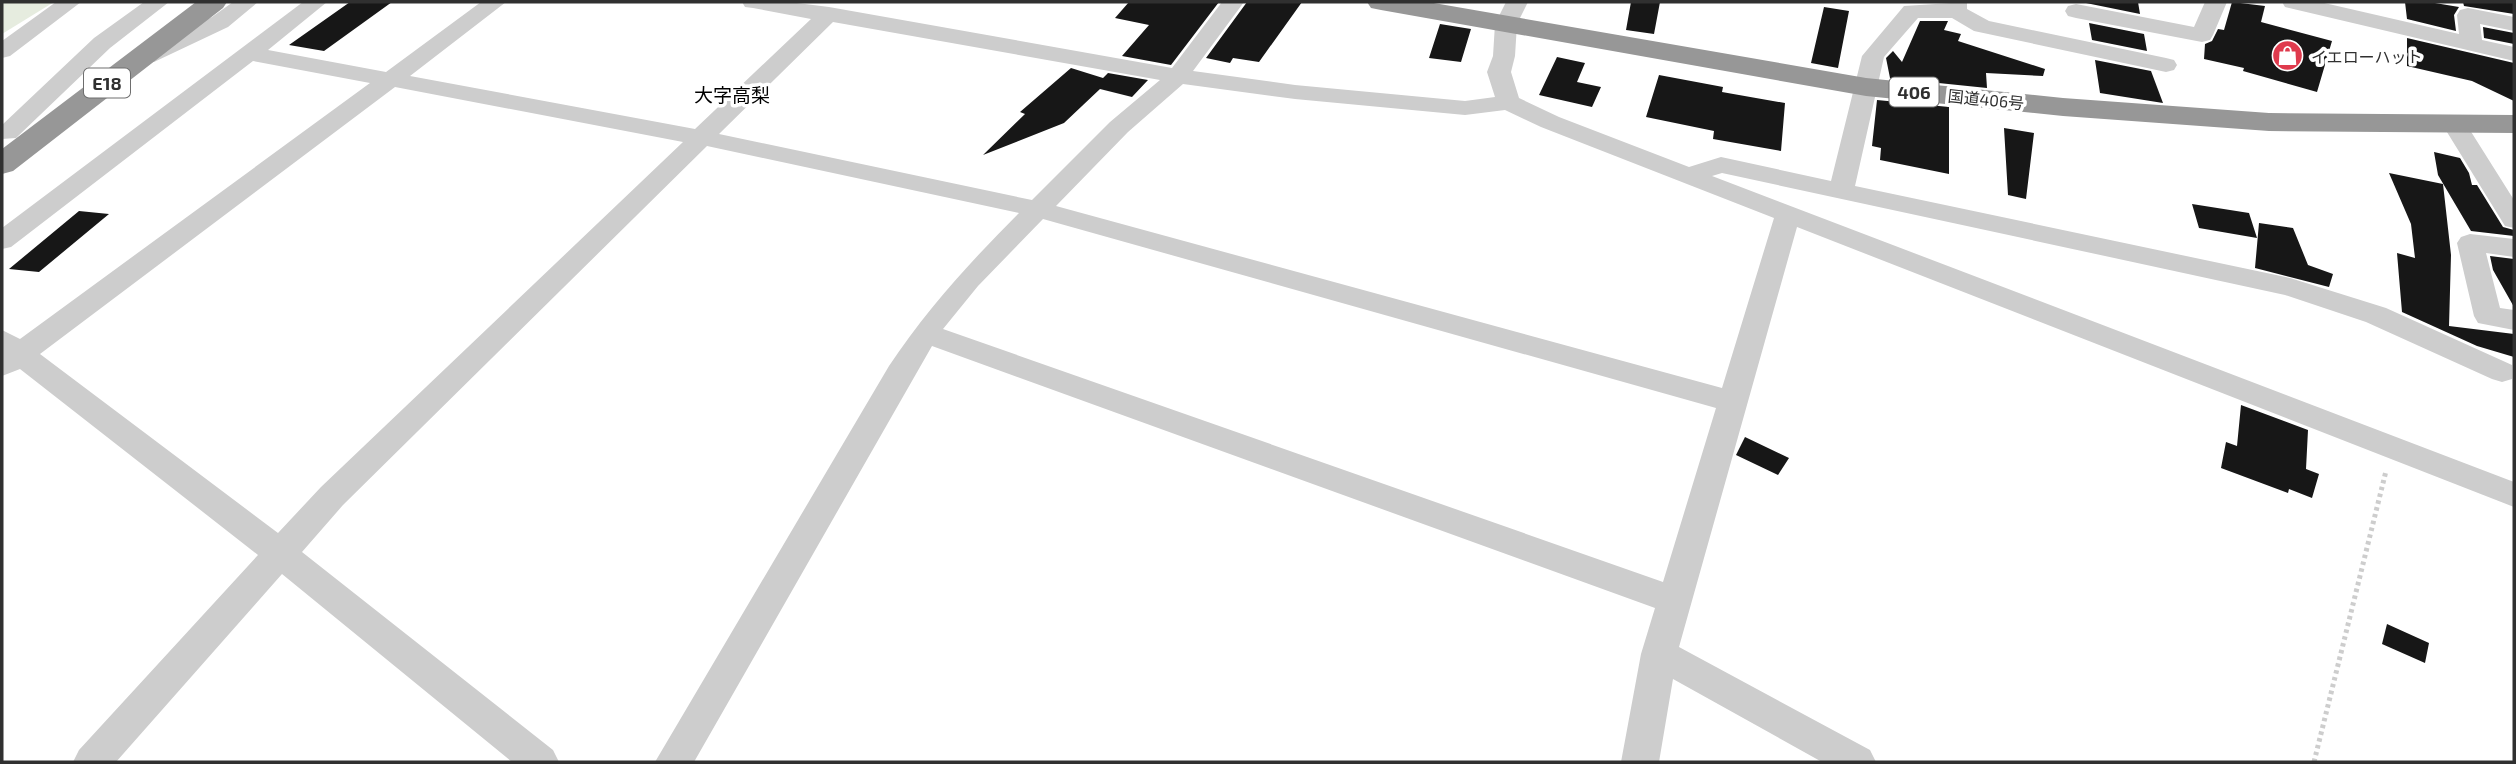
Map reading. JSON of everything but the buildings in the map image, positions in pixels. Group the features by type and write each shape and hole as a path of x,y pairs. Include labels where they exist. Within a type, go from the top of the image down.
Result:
{"highway":[{"name":"E18","path":"4,135 181,2"},
{"name":"E18","path":"2,164 213,2"},
{"name":"国道406号","path":"1381,2 1511,13 1866,87 2063,107 2269,122 2514,124"}],"street":[{"path":"2,51 70,2"},
{"path":"4,135 102,43 158,2"},
{"path":"134,62 220,22 247,2"},
{"path":"2,241 316,2"},
{"path":"495,2 393,80 7,354 281,554 540,762"},
{"path":"753,2 829,13 1178,76 1295,92 1465,108 1508,102 1550,122 2514,495"},
{"path":"674,762 899,373 926,333 968,280 1119,127 1178,76 1233,2"},
{"path":"2076,11 2202,35 2216,2"},
{"path":"2293,2 2514,54"},
{"path":"1841,191 1873,56 1912,11 1956,7 1982,26 2166,65"},
{"path":"92,762 332,496 829,13"},
{"path":"1508,102 1499,72 1511,13"},
{"path":"2471,44 2468,15 2514,24"},
{"path":"249,53 702,138 1038,209 1732,402"},
{"path":"2454,124 2514,220"},
{"path":"1688,175 1721,165 2290,287 2376,315 2510,376"},
{"path":"1640,762 1659,654 1788,214"},
{"path":"2514,248 2470,243 2488,316 2514,320"},
{"path":"926,333 1675,601"},
{"path":"1659,654 1857,762"}],"path":[{"path":"2314,762 2391,447"}],"shaded area":[{"path":"2,2 54,2 2,34"}],"place":[{"name":"イエローハット","path":"2288,56"}],"district":[{"name":"大字高梨","path":"732,94"}]}
